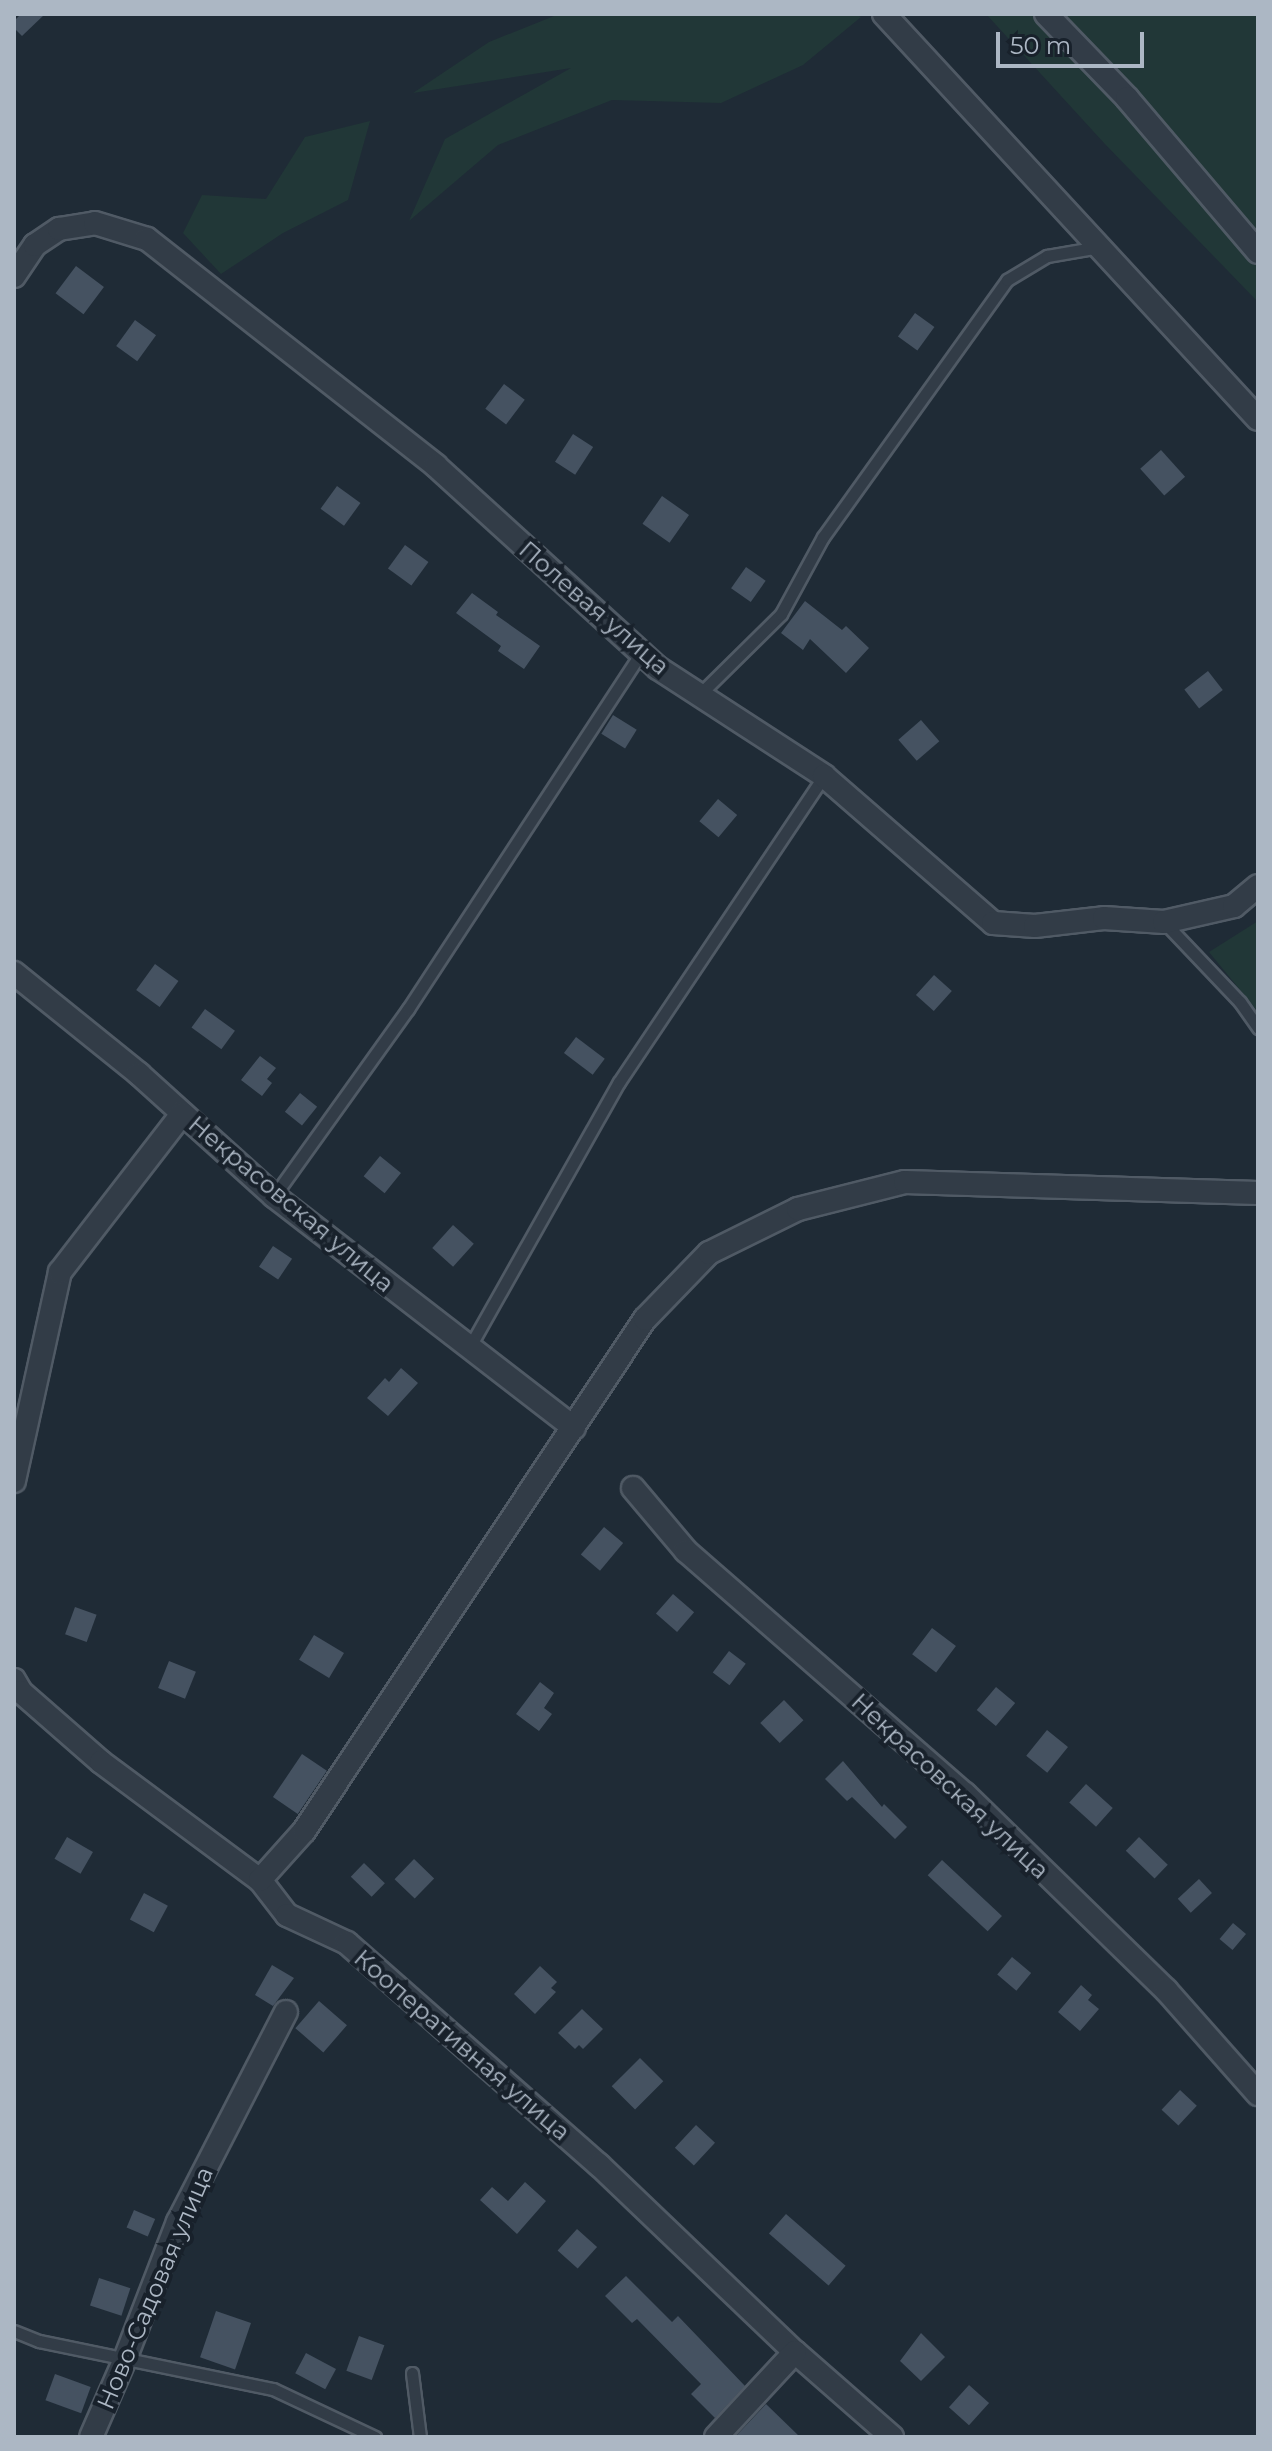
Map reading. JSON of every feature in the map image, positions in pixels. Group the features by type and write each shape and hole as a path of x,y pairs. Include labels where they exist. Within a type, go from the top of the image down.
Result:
{"street":[{"path":"884,14 1258,419"},
{"path":"1046,14 1127,98 1258,252"},
{"name":"Полевая улица","path":"14,276 35,245 59,229 95,223 147,239 436,466 641,653 699,695 824,776 993,923 1035,926 1104,918 1164,922 1234,906 1258,886"},
{"name":"Некрасовская улица","path":"14,973 139,1074 274,1196 574,1428"},
{"path":"14,1481 60,1272 182,1114"},
{"path":"260,1880 304,1831 645,1319 709,1253 798,1209 905,1182 1258,1193"},
{"name":"Некрасовская улица","path":"633,1488 686,1551 965,1794 1166,1990 1258,2094"},
{"name":"Кооперативная улица","path":"14,1680 21,1692 101,1762 260,1880 287,1915 347,1943 599,2165 795,2352 892,2437"},
{"name":"Ново-Садовая улица","path":"91,2437 178,2222 286,2012"},
{"path":"716,2437 795,2352"}],"lane":[{"path":"699,695 781,614 823,537 1007,280 1047,256 1099,246"},
{"path":"274,1196 408,1009 641,653"},
{"path":"469,1348 619,1082 824,776"},
{"path":"1164,922 1240,1002 1258,1028"},
{"path":"14,2331 39,2341 273,2389 375,2437"},
{"path":"412,2373 420,2437"}],"green space":[{"path":"559,14 855,14 861,17 803,65 721,103 612,100 498,145 409,221 445,139 571,68 413,93 489,42"},
{"path":"986,14 1258,14 1258,302 1104,143"},
{"path":"370,121 348,200 283,233 221,274 183,233 202,195 266,199 305,137"},
{"path":"1258,921 1258,1012 1209,952"}],"building":[{"path":"21,14 45,14 22,36 14,28 14,21"},
{"path":"76,266 104,287 83,314 56,293"},
{"path":"915,313 934,327 917,351 898,336"},
{"path":"135,320 156,335 137,361 116,346"},
{"path":"504,384 525,400 506,424 485,409"},
{"path":"573,434 593,447 575,475 555,462"},
{"path":"1161,450 1185,477 1164,495 1140,469"},
{"path":"337,486 360,503 344,526 321,509"},
{"path":"662,496 689,515 670,543 642,524"},
{"path":"405,545 428,562 411,586 388,568"},
{"path":"746,567 766,581 751,602 731,588"},
{"path":"472,593 498,612 496,615 540,646 524,669 498,651 501,646 456,613"},
{"path":"805,601 842,630 846,626 869,648 846,673 810,639 803,650 781,633"},
{"path":"1208,671 1223,690 1199,708 1184,689"},
{"path":"613,715 637,730 625,748 601,734"},
{"path":"921,720 939,741 917,761 898,740"},
{"path":"718,799 737,815 719,837 699,821"},
{"path":"155,964 178,981 160,1007 136,990"},
{"path":"934,975 952,991 934,1011 916,995"},
{"path":"205,1009 235,1031 221,1049 191,1028"},
{"path":"576,1037 605,1059 593,1075 564,1053"},
{"path":"260,1056 276,1068 267,1079 272,1083 262,1096 241,1080"},
{"path":"300,1093 317,1107 302,1125 285,1112"},
{"path":"380,1156 401,1173 385,1193 364,1176"},
{"path":"453,1225 474,1244 453,1267 432,1248"},
{"path":"273,1246 292,1259 278,1280 259,1267"},
{"path":"401,1368 418,1383 388,1416 367,1398 385,1378 389,1382"},
{"path":"604,1527 623,1543 600,1571 581,1555"},
{"path":"673,1594 694,1612 677,1632 656,1614"},
{"path":"75,1607 97,1615 87,1642 65,1634"},
{"path":"932,1628 956,1646 936,1672 912,1654"},
{"path":"314,1635 344,1653 329,1678 299,1660"},
{"path":"729,1651 746,1664 730,1685 713,1673"},
{"path":"169,1661 196,1672 185,1699 158,1688"},
{"path":"540,1682 554,1693 544,1708 552,1714 539,1731 516,1714"},
{"path":"996,1687 1015,1703 996,1726 977,1710"},
{"path":"784,1700 803,1720 780,1743 760,1723"},
{"path":"1047,1730 1068,1747 1047,1773 1026,1756"},
{"path":"302,1754 327,1771 298,1814 273,1797"},
{"path":"843,1761 882,1807 884,1804 907,1827 895,1839 852,1797 847,1801 825,1779"},
{"path":"1086,1784 1113,1808 1096,1827 1069,1803"},
{"path":"67,1837 93,1852 80,1874 54,1859"},
{"path":"1139,1837 1168,1865 1155,1878 1126,1851"},
{"path":"414,1859 434,1878 415,1899 395,1879"},
{"path":"942,1860 1002,1916 988,1931 928,1875"},
{"path":"364,1863 385,1883 372,1897 351,1877"},
{"path":"1199,1879 1212,1893 1191,1913 1178,1899"},
{"path":"144,1893 168,1906 154,1932 130,1919"},
{"path":"1233,1923 1246,1934 1233,1950 1220,1939"},
{"path":"1012,1957 1031,1973 1016,1991 997,1975"},
{"path":"272,1965 294,1978 273,2006 255,1995"},
{"path":"540,1966 557,1982 551,1988 556,1992 535,2014 514,1994"},
{"path":"1081,1985 1092,1995 1088,2000 1099,2009 1080,2031 1058,2012"},
{"path":"319,2001 347,2025 323,2052 295,2028"},
{"path":"582,2009 603,2029 583,2049 579,2045 575,2049 558,2033"},
{"path":"640,2058 663,2081 635,2110 612,2086"},
{"path":"1180,2090 1197,2106 1178,2125 1162,2110"},
{"path":"696,2125 715,2143 694,2165 675,2148"},
{"path":"525,2182 546,2201 517,2234 480,2200 492,2187 508,2201"},
{"path":"134,2210 155,2219 148,2236 127,2227"},
{"path":"786,2214 846,2266 829,2285 769,2234"},
{"path":"577,2229 597,2247 578,2269 558,2251"},
{"path":"626,2276 672,2322 678,2316 745,2386 715,2418 691,2394 701,2384 637,2319 632,2323 605,2296"},
{"path":"99,2278 130,2288 121,2316 90,2306"},
{"path":"216,2311 251,2323 235,2369 200,2357"},
{"path":"921,2333 945,2357 921,2381 900,2361"},
{"path":"359,2336 384,2345 372,2380 346,2371"},
{"path":"306,2353 336,2369 325,2389 295,2373"},
{"path":"55,2374 91,2387 81,2413 45,2400"},
{"path":"969,2385 989,2403 969,2425 949,2407"},
{"path":"766,2404 800,2437 735,2437"}]}
